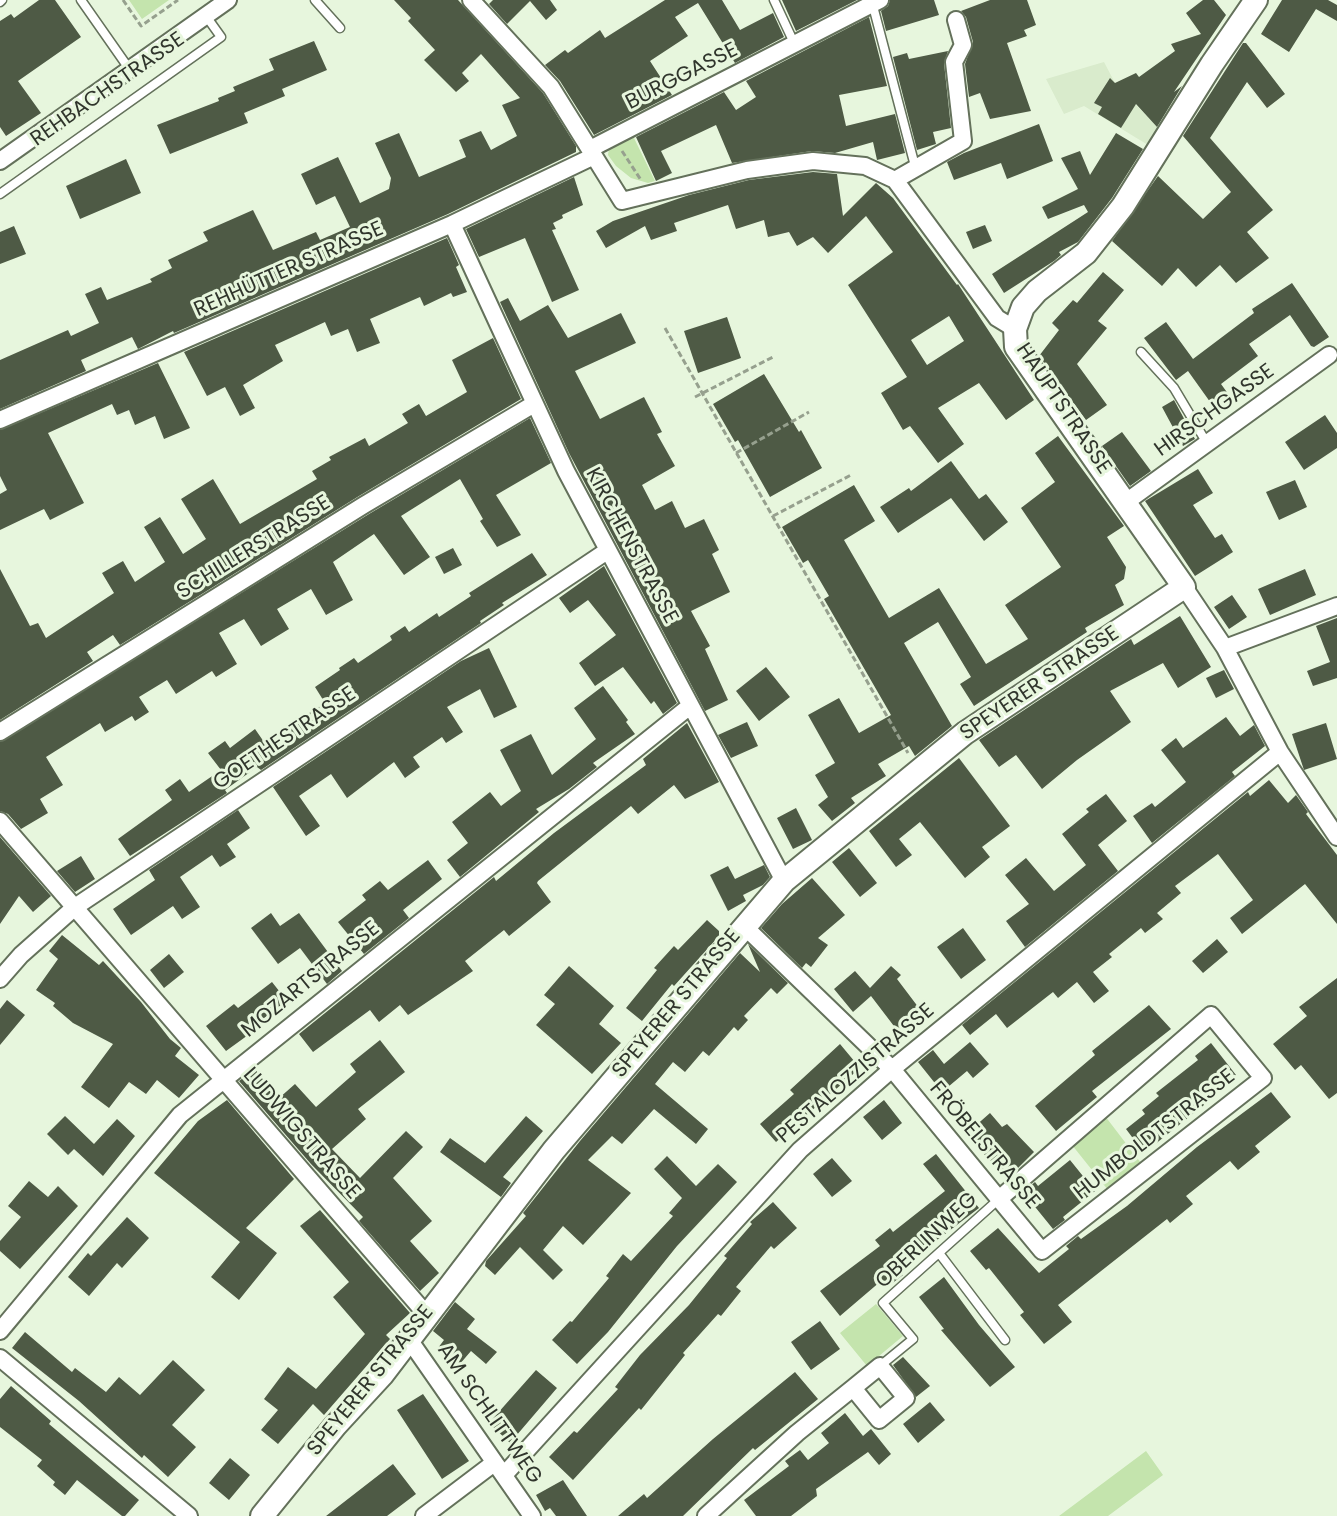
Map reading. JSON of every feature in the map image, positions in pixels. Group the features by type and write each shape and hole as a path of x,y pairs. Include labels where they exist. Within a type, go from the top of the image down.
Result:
{"main road":[{"path":"1016,329 1023,307 1037,291 1086,253 1124,206 1212,64 1256,0"},
{"name":"HAUPTSTRASSE","path":"1016,329 1016,346 1184,587"},
{"name":"SPEYERER STRASSE","path":"262,1516 335,1426 382,1375 426,1314 554,1150 784,881 965,733 1184,587"}],"street":[{"path":"471,0 551,87 592,152"},
{"name":"REHBACHSTRASSE","path":"1,158 130,70 223,2"},
{"name":"BURGGASSE","path":"592,152 876,3"},
{"path":"895,180 915,166 963,141 954,62 963,45 956,20"},
{"name":"HAUPTSTRASSE","path":"592,152 622,201 747,170 813,161 865,166 895,180 997,318 1016,329"},
{"name":"REHHÜTTER STRASSE","path":"0,420 452,224 592,152"},
{"name":"KIRCHENSTRASSE","path":"452,224 534,404 607,551 784,881"},
{"name":"HIRSCHGASSE","path":"1126,502 1208,446 1329,355"},
{"name":"SCHILLERSTRASSE","path":"0,732 364,505 534,404"},
{"name":"GOETHESTRASSE","path":"0,979 21,955 75,907 607,551"},
{"path":"1184,587 1225,648 1280,752 1337,837"},
{"path":"1225,648 1337,606"},
{"name":"MOZARTSTRASSE","path":"0,1331 180,1115 690,706"},
{"name":"PESTALOZZISTRASSE","path":"424,1516 499,1469 800,1150 892,1069 1280,752"},
{"name":"LUDWIGSTRASSE","path":"0,821 426,1314"},
{"name":"FRÖBELSTRASSE","path":"744,926 892,1069 1042,1251"},
{"name":"HUMBOLDTSTRASSE","path":"999,1199 1211,1015 1237,1046 1263,1078 1042,1251"},
{"name":"AM SCHLITTWEG","path":"408,1338 532,1516"},
{"path":"0,1358 189,1516"},
{"path":"706,1516 797,1433 880,1366 906,1398 879,1420 853,1388"}],"lane":[{"path":"81,0 130,70"},
{"path":"315,0 340,28"},
{"path":"774,0 795,45"},
{"path":"876,3 915,166"},
{"name":"REHBACHSTRASSE","path":"0,194 221,37 206,16"},
{"path":"1141,352 1174,388 1208,446"},
{"name":"OBERLINWEG","path":"880,1366 913,1339 883,1303 999,1199"},
{"path":"939,1253 1005,1340"}],"path":[{"path":"123,0 141,26 178,0"},
{"path":"621,144 622,152 650,194"},
{"path":"665,328 918,770"},
{"path":"695,397 701,391 773,357"},
{"path":"736,453 809,412"},
{"path":"773,516 851,475"}],"shaded area":[{"path":"1104,62 1115,83 1159,129 1148,145 1084,106 1064,114 1046,79"}],"green space":[{"path":"129,0 169,0 142,19"},
{"path":"633,136 655,181 648,183 631,178 616,166 608,155 609,148"},
{"path":"1105,1116 1141,1163 1108,1190 1072,1145"},
{"path":"876,1304 903,1336 867,1366 840,1333"},
{"path":"1146,1451 1163,1475 1108,1516 1059,1516"}],"building":[{"path":"39,0 55,0 81,37 18,81 41,113 6,136 0,127 0,21 11,14 14,18"},
{"path":"394,0 458,0 543,93 576,146 576,152 448,214 174,333 173,331 138,349 132,337 81,360 86,371 0,409 0,360 68,330 71,336 99,323 85,294 101,287 107,300 152,282 150,279 172,268 168,260 208,241 203,232 253,210 273,250 316,232 320,240 350,227 335,196 316,205 301,174 338,157 360,203 389,189 391,178 375,143 399,133 419,177 466,157 459,140 481,131 491,150 517,136 502,105 520,98 481,54 462,73 469,81 456,92 424,60 435,50 408,21 411,18"},
{"path":"493,0 550,0 557,10 546,20 530,1 507,24 489,4"},
{"path":"665,0 722,0 740,30 773,13 784,37 735,63 698,3 675,17 688,36 650,61 672,95 594,135 560,81 545,65 565,50 568,53 600,30 605,38"},
{"path":"782,0 857,0 796,31"},
{"path":"890,0 934,0 939,15 886,31 881,11 888,6"},
{"path":"990,0 1027,0 1036,25 1024,30 1027,36 1007,43 1031,111 990,119 980,93 969,97 965,64 973,42 966,17 961,11"},
{"path":"1203,0 1214,0 1226,15 1174,92 1182,86 1157,127 1136,104 1121,128 1098,114 1102,107 1094,103 1110,78 1115,83 1136,73 1139,77 1175,51 1171,44 1201,34 1186,13"},
{"path":"1282,0 1328,0 1337,5 1337,21 1316,9 1289,52 1261,34"},
{"path":"869,17 887,86 839,95 846,126 895,114 905,153 877,160 873,142 835,153 812,151 732,163 716,125 661,151 672,173 656,181 636,137 724,92 736,110 756,97 746,81"},
{"path":"314,41 327,70 282,89 285,96 244,113 248,123 170,154 157,125 219,101 218,98 235,91 233,87 274,70 269,59"},
{"path":"1243,43 1246,43 1285,94 1267,108 1247,82 1210,138 1273,210 1247,232 1269,258 1236,283 1220,265 1196,287 1178,268 1162,286 1112,241 1158,176 1203,219 1231,192 1183,136"},
{"path":"948,51 944,63 951,128 933,132 936,144 917,150 893,57 907,53 909,59"},
{"path":"1039,124 1053,161 1007,179 1001,163 954,180 947,162 964,153"},
{"path":"1116,133 1143,149 1112,198 1078,242 1059,252 1061,255 1054,261 1004,293 992,274 1088,212 1084,205 1048,219 1042,207 1078,189 1061,158 1080,151 1090,175"},
{"path":"126,159 141,193 80,219 66,186"},
{"path":"813,172 837,174 843,216 876,183 893,198 958,284 1034,400 1006,420 979,383 938,408 964,444 938,463 910,426 903,430 881,393 907,377 848,285 893,252 866,216 828,253 813,237 797,246 789,232 768,237 764,220 736,229 728,205 674,223 677,231 651,240 645,226 606,248 596,231 613,221 689,195 749,180","holes":["949,316 964,341 927,365 911,340"]},
{"path":"574,177 583,205 562,215 563,218 553,223 556,229 552,230 579,290 552,302 525,238 479,257 466,229"},
{"path":"985,225 992,241 973,249 966,232"},
{"path":"14,226 26,254 0,264 0,232"},
{"path":"447,238 459,265 456,267 467,292 453,297 451,293 424,306 420,297 370,319 380,343 357,352 348,329 331,336 325,322 275,345 283,361 243,385 255,408 240,416 225,387 207,396 184,352"},
{"path":"1103,272 1124,290 1098,321 1107,328 1077,364 1107,405 1086,420 1039,356 1059,330 1052,323 1073,300 1077,303"},
{"path":"1292,283 1329,337 1314,347 1311,346 1290,315 1249,344 1258,356 1221,384 1234,402 1218,413 1188,371 1176,380 1144,338 1166,322 1193,359 1254,313 1252,309"},
{"path":"508,298 520,321 548,305 568,338 621,313 636,343 575,371 600,419 644,397 662,432 657,434 675,466 642,485 655,510 672,501 685,528 704,519 719,550 712,554 730,592 691,611 710,646 705,649 728,700 705,711 569,453 500,302"},
{"path":"727,317 741,358 698,373 684,331"},
{"path":"493,338 521,399 359,496 120,645 113,635 87,652 93,661 0,720 0,569 30,626 38,623 46,638 114,593 102,573 123,561 135,582 165,562 144,527 160,517 183,554 206,539 181,499 213,479 240,524 317,479 312,471 331,460 329,457 365,438 369,446 408,423 402,414 419,404 426,416 467,392 452,360"},
{"path":"158,363 190,428 164,439 155,416 135,425 129,410 117,415 112,404 48,433 84,503 50,520 44,509 0,530 0,494 7,490 0,476 0,430"},
{"path":"764,374 799,432 801,430 822,468 770,497 738,440 735,442 713,404"},
{"path":"1174,400 1195,439 1183,446 1162,407"},
{"path":"1325,415 1337,433 1337,448 1304,470 1285,442"},
{"path":"530,418 551,463 496,495 521,535 497,547 480,521 483,519 460,479 401,516 430,557 404,575 374,534 333,562 353,600 326,615 311,589 277,609 289,629 261,646 244,619 219,633 237,664 216,677 212,671 176,694 167,680 139,697 149,712 135,721 132,716 105,732 100,723 46,757 63,785 40,799 48,813 21,829 8,814 0,811 0,742 369,514"},
{"path":"1122,432 1151,471 1130,486 1102,446"},
{"path":"1058,436 1124,526 1107,537 1126,567 1124,579 1115,585 1124,605 1085,628 1087,632 974,706 960,684 971,677 938,622 904,643 952,726 915,756 909,746 878,764 886,776 851,798 855,803 832,821 818,805 828,797 815,775 835,763 808,715 839,698 859,733 891,715 824,599 829,596 808,560 803,563 782,527 854,485 875,521 844,540 889,618 939,588 986,664 1028,639 1005,605 1061,567 1021,508 1055,482 1035,453"},
{"path":"951,461 979,499 986,494 1008,522 984,541 951,498 898,533 880,507 909,488 911,491"},
{"path":"1198,469 1213,493 1193,505 1215,538 1222,534 1233,552 1195,576 1145,501"},
{"path":"1295,480 1307,507 1279,520 1266,492"},
{"path":"453,548 462,565 444,574 435,557"},
{"path":"532,553 547,575 502,603 504,605 480,621 481,623 261,770 257,767 225,790 227,793 130,856 118,839 172,800 165,790 180,779 189,792 221,770 208,753 225,741 230,748 255,729 264,742 325,703 315,687 340,670 339,668 354,658 358,663 392,640 390,636 405,626 409,632 437,613 439,617 471,596 469,593"},
{"path":"604,566 677,703 663,714 654,701 651,704 623,667 595,686 579,663 616,635 588,600 570,613 559,598"},
{"path":"1305,569 1316,595 1270,615 1258,589"},
{"path":"1232,595 1247,617 1229,629 1214,607"},
{"path":"1180,616 1211,667 1178,688 1163,663 1110,691 1131,722 1077,760 1042,789 1016,755 999,767 979,740 1131,639 1134,645"},
{"path":"1337,618 1337,678 1313,686 1307,671 1330,662 1316,626"},
{"path":"489,648 517,707 494,718 480,689 447,707 463,732 446,743 442,737 413,757 420,767 405,778 394,762 347,798 331,774 299,796 320,826 306,836 273,787 461,661"},
{"path":"766,667 790,697 759,721 736,691"},
{"path":"1224,670 1234,689 1216,698 1206,678"},
{"path":"603,686 628,720 626,722 635,734 593,763 597,767 569,789 536,809 539,812 460,877 447,860 468,843 452,822 490,792 501,806 521,791 500,750 531,734 552,775 596,739 574,708"},
{"path":"1226,717 1240,736 1254,725 1265,746 1232,772 1235,776 1152,843 1133,816 1152,803 1155,807 1186,782 1161,750 1176,738 1183,748"},
{"path":"747,722 758,746 731,758 718,735"},
{"path":"687,723 719,782 685,799 674,785 638,814 631,806 538,881 537,883 551,902 509,936 504,930 465,961 473,971 408,1015 400,1005 379,1022 370,1010 313,1052 299,1034 494,877 496,881 554,833 646,765 643,759"},
{"path":"1326,723 1337,759 1304,770 1292,734"},
{"path":"959,758 1010,826 982,847 990,857 965,878 920,822 899,839 912,855 896,867 869,831"},
{"path":"1269,780 1288,803 1296,795 1308,812 1306,814 1337,855 1337,924 1305,884 1242,934 1230,918 1253,900 1218,854 1175,886 1181,893 1157,913 1163,919 1145,933 1141,928 1109,954 1112,957 1093,972 1109,991 1094,1003 1077,982 1058,998 1053,992 1007,1028 996,1014 970,1035 962,1025 1248,792 1250,796"},
{"path":"1106,794 1127,821 1098,845 1118,871 1025,947 1006,921 1029,904 1005,875 1026,858 1054,891 1086,865 1062,834 1089,812 1086,809"},
{"path":"796,808 812,840 793,849 777,818"},
{"path":"238,810 250,828 227,844 236,857 220,867 212,855 180,877 200,907 182,919 173,906 131,935 113,909 155,880 149,870"},
{"path":"0,837 51,896 33,912 19,896 0,924"},
{"path":"849,848 877,883 860,897 832,862"},
{"path":"81,856 95,879 75,892 57,871"},
{"path":"428,860 442,879 403,910 409,918 364,954 338,922 366,900 362,895 380,881 388,890"},
{"path":"764,865 770,877 763,885 743,895 746,901 728,911 710,875 728,866 735,879"},
{"path":"812,878 845,915 818,938 828,945 811,967 806,963 802,968 761,928 782,904"},
{"path":"271,913 280,926 299,913 342,971 327,984 300,948 278,964 251,928"},
{"path":"707,920 719,931 719,936 674,986 672,984 642,1021 626,1008 657,970 654,968 674,946 678,950"},
{"path":"963,928 986,960 961,979 937,947"},
{"path":"62,935 99,965 103,961 141,1002 170,1039 181,1048 175,1056 199,1075 179,1098 157,1080 146,1094 129,1082 109,1108 81,1087 113,1044 73,1023 53,1006 55,1003 36,990 58,959 49,951"},
{"path":"1217,939 1228,952 1203,973 1192,961"},
{"path":"748,944 788,983 777,994 771,988 744,1016 748,1020 738,1031 734,1027 709,1056 703,1051 685,1072 673,1062 655,1084 708,1129 696,1144 654,1109 622,1144 612,1136 588,1160 631,1193 583,1245 563,1226 543,1250 563,1270 553,1280 520,1247 495,1275 485,1266 486,1261 526,1216 523,1213 580,1141 740,953 760,972"},
{"path":"169,954 184,972 164,988 150,970"},
{"path":"569,966 614,1006 599,1024 621,1043 592,1074 536,1025 555,1004 544,995"},
{"path":"891,966 901,975 897,979 925,1016 900,1034 871,996 853,1012 834,989 855,971 870,988"},
{"path":"1337,978 1337,1093 1329,1099 1301,1065 1295,1070 1273,1044 1307,1016 1299,1007"},
{"path":"272,982 287,1001 252,1027 255,1030 226,1051 206,1026 234,1004 238,1008"},
{"path":"7,1000 25,1015 0,1045 0,1009"},
{"path":"1149,1005 1171,1029 1092,1091 1097,1097 1056,1131 1035,1106 1095,1055 1092,1051"},
{"path":"380,1040 405,1072 358,1109 366,1119 332,1149 360,1178 406,1131 423,1147 393,1178 432,1221 410,1241 439,1273 420,1291 359,1221 363,1217 311,1164 239,1081 255,1069 278,1099 295,1084 316,1107 356,1072 350,1064"},
{"path":"970,1042 989,1064 973,1078 967,1071 942,1092 918,1062 933,1050 944,1064"},
{"path":"1211,1043 1236,1075 1202,1102 1204,1105 1144,1153 1126,1129 1145,1114 1142,1110 1159,1096 1156,1093 1198,1060 1195,1056"},
{"path":"840,1044 860,1068 776,1142 760,1124 794,1094 790,1090"},
{"path":"1271,1092 1291,1117 1255,1146 1260,1152 1238,1170 1230,1161 1186,1196 1193,1204 1170,1223 1167,1219 1058,1305 1072,1322 1044,1344 1020,1315 1024,1312 989,1268 986,1270 970,1251 998,1228 1039,1273 1069,1249 1066,1246 1078,1236 1081,1239 1127,1206 1197,1147"},
{"path":"227,1100 294,1179 246,1228 277,1253 239,1300 211,1277 240,1242 154,1173 198,1121"},
{"path":"884,1100 902,1123 882,1140 863,1117"},
{"path":"990,1113 1002,1127 1007,1124 1034,1152 1010,1176 1006,1176 965,1135"},
{"path":"65,1116 94,1144 117,1119 135,1136 103,1176 74,1149 68,1155 47,1134"},
{"path":"526,1116 543,1131 503,1177 511,1183 501,1197 440,1152 450,1138 485,1163"},
{"path":"936,1154 979,1208 928,1247 930,1248 900,1272 903,1275 886,1288 881,1281 840,1316 820,1291 880,1246 875,1240 890,1228 893,1232 945,1191 923,1164"},
{"path":"667,1156 696,1186 718,1164 737,1182 677,1246 608,1332 577,1364 552,1340 570,1321 572,1322 609,1278 606,1276 623,1254 631,1261 673,1216 669,1213 682,1198 654,1169"},
{"path":"832,1158 852,1181 832,1197 813,1174"},
{"path":"1070,1160 1095,1191 1063,1217 1065,1220 1053,1229 1023,1192 1035,1182 1038,1186"},
{"path":"29,1181 48,1197 58,1186 78,1206 20,1269 0,1251 0,1241 21,1217 8,1206"},
{"path":"773,1202 797,1228 774,1249 771,1246 736,1287 741,1291 721,1316 718,1314 683,1353 685,1355 641,1410 639,1408 573,1480 549,1457 574,1431 577,1433 618,1389 615,1387 640,1355 689,1305 727,1258 724,1256 752,1224 750,1222"},
{"path":"320,1210 410,1313 386,1335 390,1339 324,1415 313,1404 278,1444 261,1430 278,1410 264,1399 288,1367 316,1389 365,1334 333,1297 349,1282 300,1226"},
{"path":"127,1217 149,1238 122,1268 117,1263 89,1296 68,1277 88,1253 91,1256"},
{"path":"944,1277 979,1325 1015,1367 990,1387 941,1330 944,1329 919,1297"},
{"path":"455,1302 475,1319 467,1329 497,1352 486,1364 471,1351 453,1372 438,1348 444,1340 433,1331"},
{"path":"820,1321 840,1349 811,1370 791,1342"},
{"path":"25,1332 72,1372 75,1368 106,1392 119,1377 140,1395 173,1360 205,1390 172,1425 196,1447 168,1477 144,1455 142,1458 79,1401 12,1348"},
{"path":"903,1357 930,1386 916,1397 893,1365"},
{"path":"536,1370 557,1388 510,1443 489,1423"},
{"path":"795,1372 818,1399 755,1450 753,1448 683,1516 618,1516 644,1494 647,1498 713,1439"},
{"path":"11,1386 51,1421 49,1424 139,1500 125,1516 77,1480 65,1495 53,1485 55,1482 37,1466 42,1460 0,1427 0,1399"},
{"path":"423,1394 469,1461 442,1479 397,1410"},
{"path":"930,1402 945,1420 918,1443 903,1424"},
{"path":"845,1413 863,1436 871,1429 891,1454 879,1465 868,1452 816,1489 817,1496 791,1516 756,1516 744,1500 789,1466 785,1461 800,1450 808,1460 829,1443 821,1433"},
{"path":"230,1458 250,1475 229,1500 209,1483"},
{"path":"393,1464 416,1494 387,1516 326,1516"},
{"path":"563,1480 587,1516 556,1516 550,1508 545,1511 536,1495"}]}
